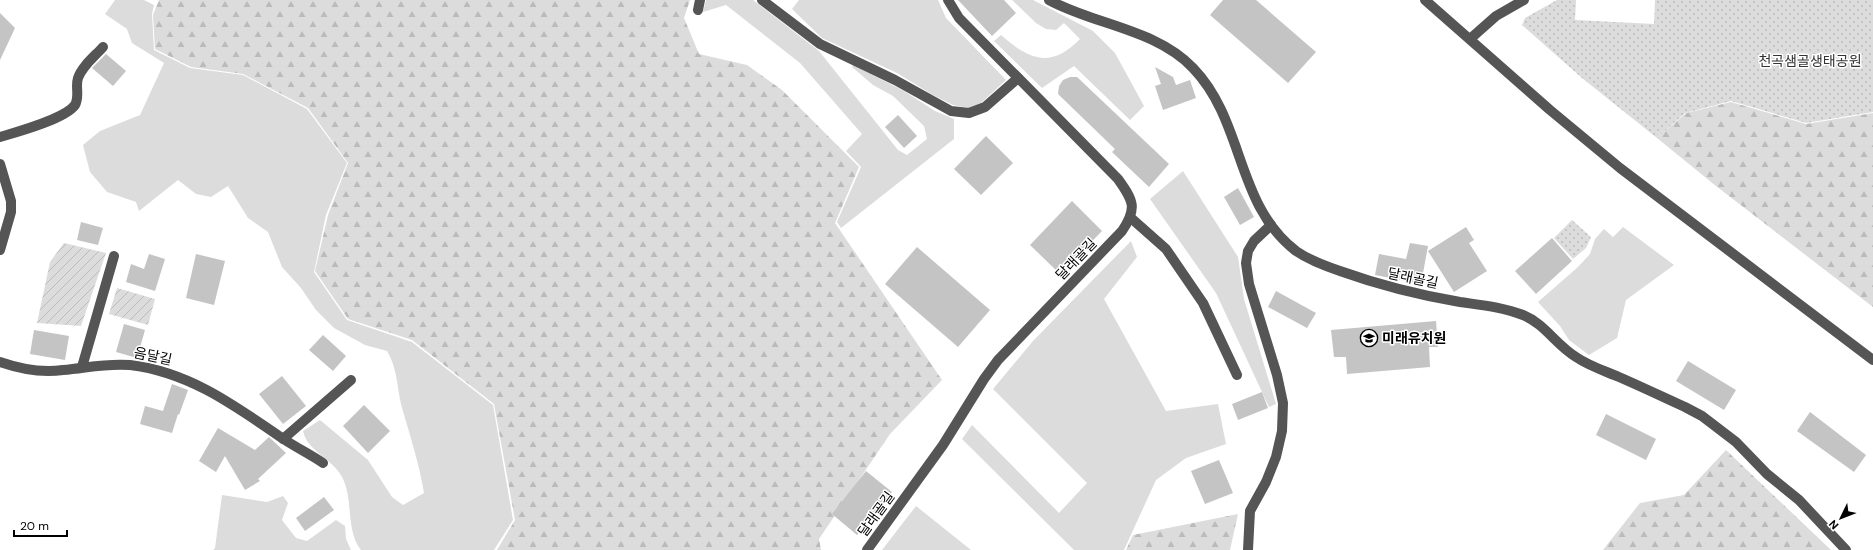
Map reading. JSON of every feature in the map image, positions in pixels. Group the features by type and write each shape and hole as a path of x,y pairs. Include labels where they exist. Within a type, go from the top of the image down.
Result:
{"street":[{"path":"698,10 700,0"},
{"path":"762,0 820,44 895,80 951,111 969,113 985,108 1018,78"},
{"path":"948,0 959,18 1118,180 1127,192 1132,205 1131,218 1166,249 1203,303 1237,375"},
{"name":"달래골길","path":"1049,0 1089,18 1134,33 1179,56 1192,67 1212,90 1220,105 1232,132 1251,191 1271,225 1296,250 1308,258 1355,277 1419,295 1502,308 1522,314 1545,328 1576,357 1686,407 1702,416 1736,442 1767,474 1799,500 1846,550"},
{"path":"1425,0 1550,110 1620,168 1873,360"},
{"path":"1470,39 1496,16 1524,0"},
{"path":"0,138 54,119 66,113 74,105 78,97 78,78 102,47"},
{"path":"0,164 11,201 11,212 0,250"},
{"name":"달래골길","path":"867,550 943,445 984,379 998,360 1122,231 1131,218"},
{"path":"1248,550 1250,511 1266,482 1276,456 1282,431 1283,403 1277,375 1249,284 1246,263 1248,251 1254,241 1271,225"},
{"path":"82,367 114,256"},
{"name":"음달길","path":"0,362 25,369 46,371 109,364 131,366 171,374 202,386 228,401 283,439 323,463"},
{"path":"283,439 351,380"}],"green space":[{"path":"115,0 144,0 154,5 152,14 154,50 190,68 243,75 307,109 347,163 326,215 314,272 347,320 412,342 493,405 513,520 494,550 361,550 353,533 348,495 342,477 333,465 315,450 305,438 303,431 320,420 368,460 392,497 403,505 424,493 417,459 401,404 395,370 387,351 365,345 334,328 316,310 301,288 282,267 268,232 248,218 228,186 211,197 196,194 178,180 139,211 136,202 107,192 90,172 83,145 100,131 140,115 164,63 132,43 127,29 105,14"},
{"path":"159,0 690,0 684,18 699,54 747,65 782,90 859,167 835,223 942,380 890,434 819,539 821,550 497,550 515,520 494,404 412,340 348,319 315,271 328,215 348,163 308,108 243,74 191,67 155,49 153,15"},
{"path":"706,0 753,0 819,51 898,150 907,155 927,139 924,126 893,96 873,85 852,67 853,65 904,91 935,111 954,119 954,139 841,228 837,222 861,167 846,151 862,134 800,63 726,5 703,12"},
{"path":"799,0 938,0 946,18 1006,80 981,103 968,108 953,105 933,95 897,73 822,38 792,9"},
{"path":"1012,0 1033,0 1093,31 1115,53 1144,106 1130,120 1074,66 1042,88 994,41 1001,35 1011,44 1031,55 1040,58 1050,58 1059,55 1080,39 1064,23 1056,30 1046,29 1036,23"},
{"name":"천곡샘골생태공원","path":"1557,0 1576,0 1575,20 1654,24 1655,0 1873,0 1873,112 1806,123 1731,101 1685,113 1657,138 1582,78 1522,25 1525,18"},
{"path":"1731,102 1806,124 1873,113 1873,307 1716,186 1657,138 1686,113"},
{"path":"1183,171 1238,257 1244,299 1276,404 1269,407 1216,293 1150,199"},
{"path":"1572,220 1591,237 1586,248 1573,259 1554,238"},
{"path":"1623,227 1674,265 1626,300 1617,338 1589,355 1569,340 1560,326 1538,302 1578,267 1590,254 1595,239 1604,229 1613,237"},
{"path":"1131,241 1137,257 1104,299 1166,411 1218,404 1226,444 1186,458 1156,480 1124,550 1074,550 962,439 972,425 1059,513 1087,483 993,389 1033,341"},
{"path":"64,243 106,253 81,326 37,323 50,262"},
{"path":"117,288 155,299 148,325 109,314"},
{"path":"1726,450 1831,550 1603,550 1640,503 1684,495"},
{"path":"222,495 267,502 283,496 288,503 282,520 296,538 307,541 336,520 345,526 346,539 351,550 213,550 215,548"},
{"path":"916,506 971,550 882,550"},
{"path":"1238,514 1230,550 1126,550 1133,535"}],"building":[{"path":"958,0 1004,0 1016,13 992,36"},
{"path":"1223,0 1256,0 1316,52 1288,83 1210,15"},
{"path":"0,13 15,28 0,60"},
{"path":"106,54 126,71 113,86 92,68"},
{"path":"1155,67 1173,77 1176,85 1190,80 1196,98 1163,110 1155,86 1161,84"},
{"path":"1070,77 1077,77 1169,164 1149,187 1112,152 1115,149 1058,94 1059,86 1063,80"},
{"path":"898,115 917,136 904,148 885,127"},
{"path":"986,136 1013,163 981,195 954,169"},
{"path":"1238,188 1254,217 1240,225 1224,197"},
{"path":"1072,201 1102,231 1060,274 1030,245"},
{"path":"81,222 103,228 98,245 77,240"},
{"path":"1466,227 1474,240 1469,243 1487,271 1454,292 1428,251"},
{"path":"1552,238 1572,261 1536,294 1515,271"},
{"path":"1410,243 1428,246 1421,284 1375,275 1379,254 1406,259"},
{"path":"917,247 990,310 958,347 885,284"},
{"path":"149,254 165,259 155,291 126,282 131,264 144,269"},
{"path":"196,254 225,261 214,305 186,298"},
{"path":"1276,291 1316,313 1307,328 1268,307"},
{"path":"1436,321 1438,347 1429,347 1430,367 1347,374 1346,357 1334,357 1331,330"},
{"path":"124,324 145,330 137,358 116,352"},
{"path":"34,330 69,336 65,360 30,354"},
{"path":"323,335 346,356 333,371 309,350"},
{"path":"1688,361 1736,390 1724,410 1676,381"},
{"path":"282,376 306,406 283,424 259,394"},
{"path":"172,384 188,390 172,433 140,424 145,406 163,411"},
{"path":"1262,392 1268,408 1238,420 1232,404"},
{"path":"364,405 390,431 368,453 343,426"},
{"path":"1810,412 1866,455 1854,472 1797,431"},
{"path":"1606,414 1656,439 1646,460 1596,435"},
{"path":"218,428 255,450 269,437 286,453 258,479 260,481 245,490 225,456 216,472 199,461"},
{"path":"1219,460 1233,493 1205,504 1191,471"},
{"path":"866,471 892,492 857,535 832,514"},
{"path":"324,497 334,510 305,531 296,518"}],"place":[{"name":"미래유치원","path":"1369,338"}]}
